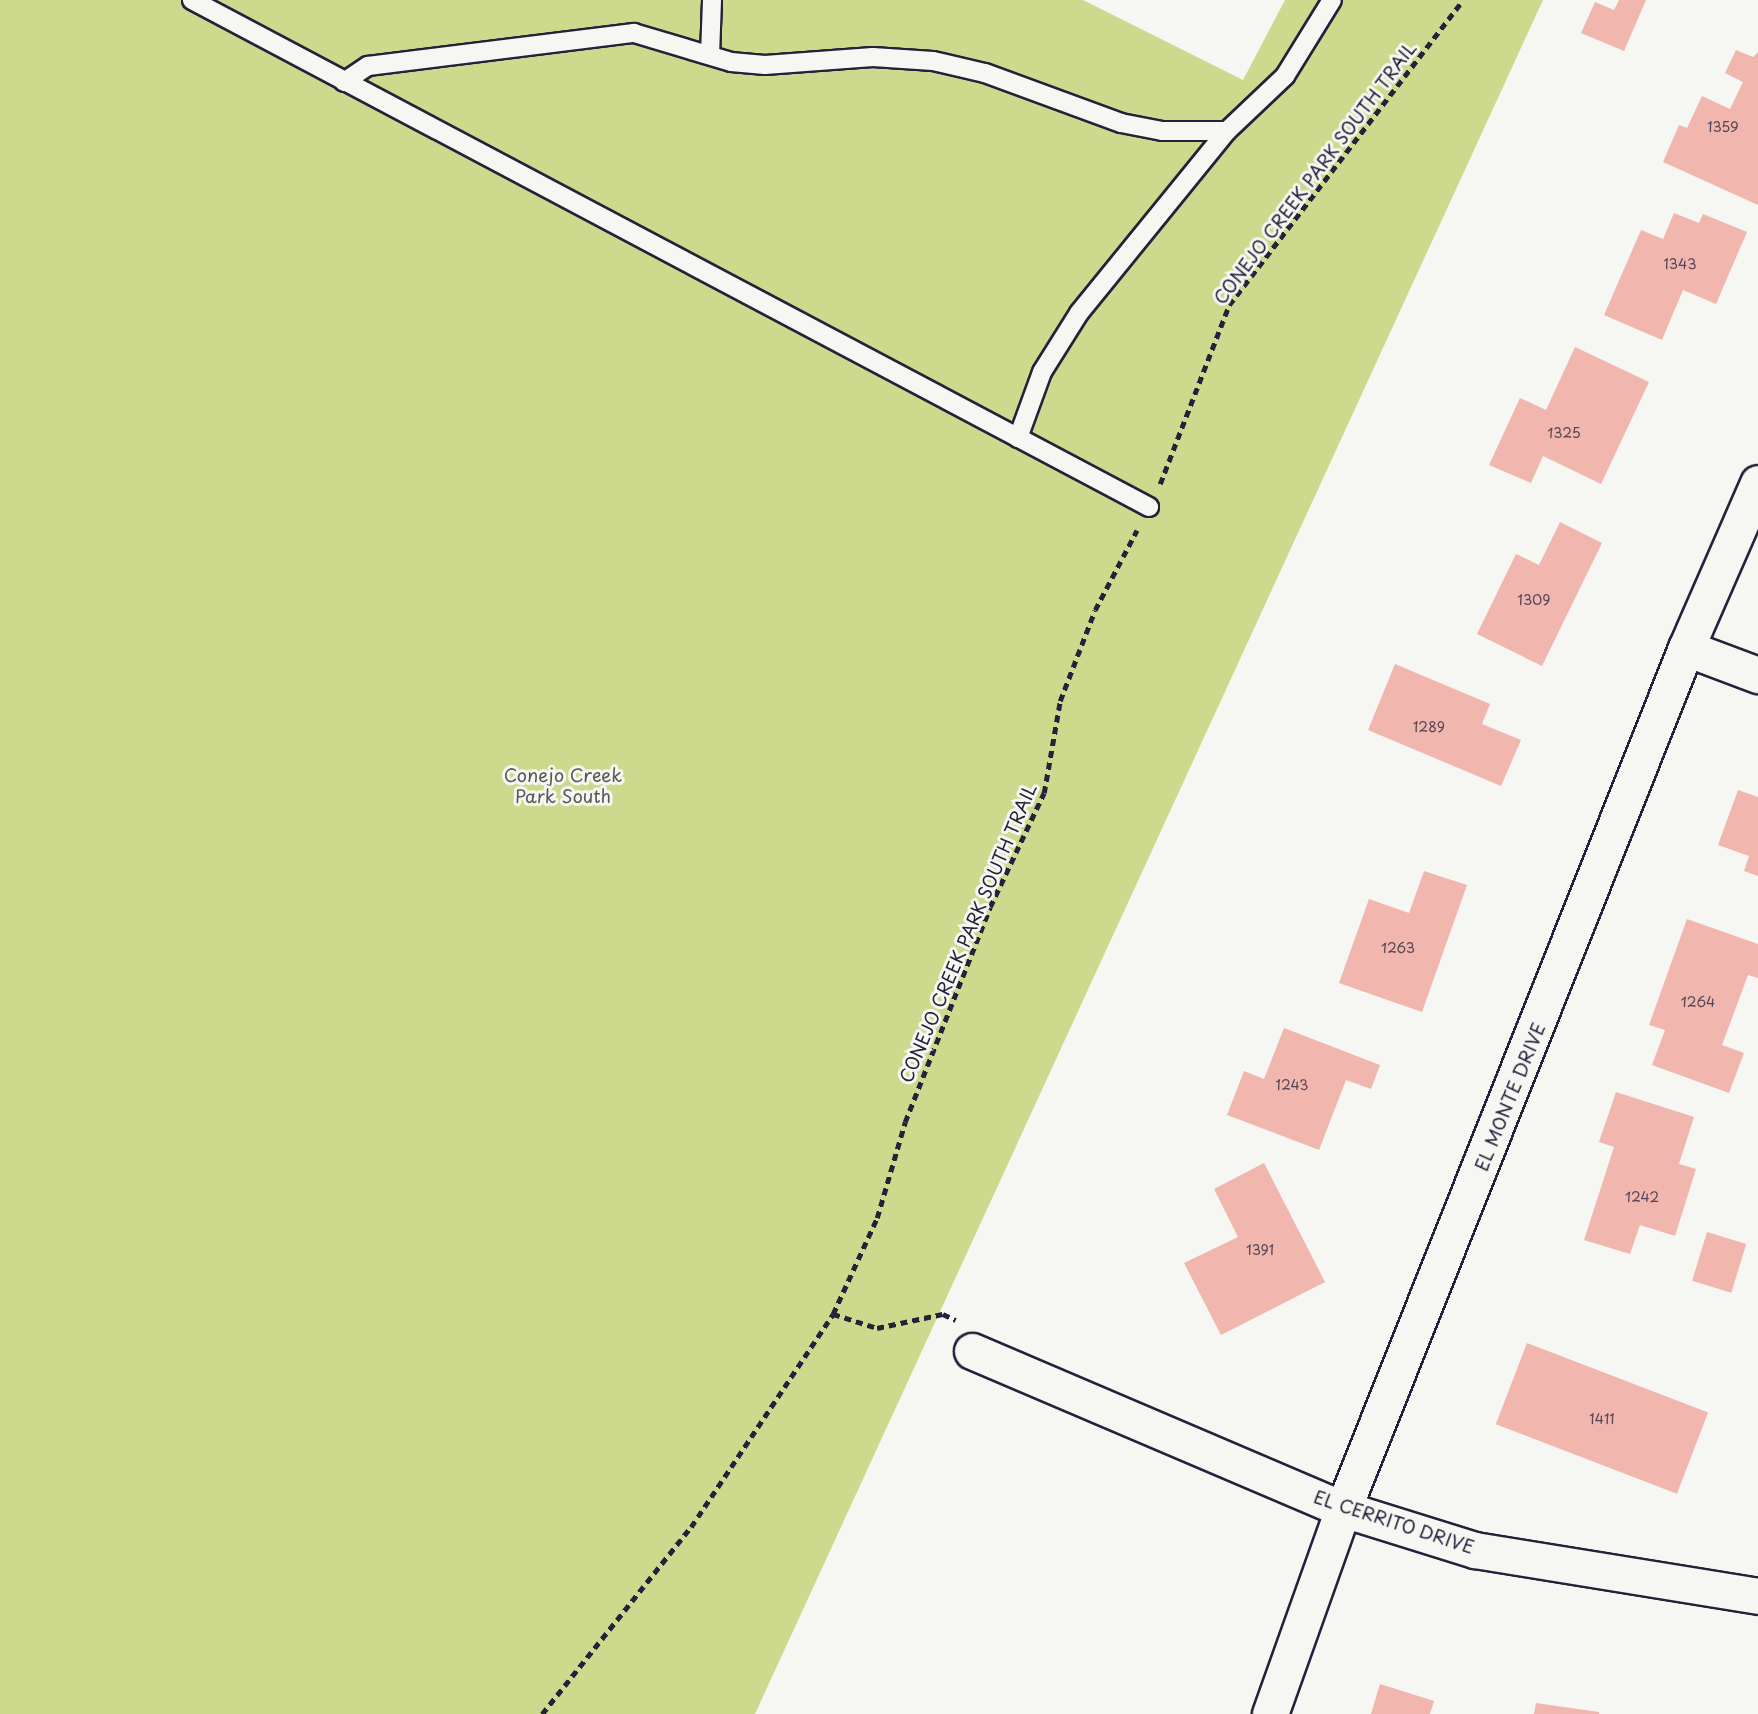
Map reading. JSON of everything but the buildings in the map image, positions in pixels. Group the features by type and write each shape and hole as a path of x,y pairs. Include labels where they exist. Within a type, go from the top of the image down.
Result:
{"street":[{"name":"EL MONTE DRIVE","path":"1270,1714 1343,1509 1686,648 1758,483"},
{"path":"1686,648 1758,676"},
{"name":"EL CERRITO DRIVE","path":"972,1351 1343,1509 1475,1550 1758,1596"}],"lane":[{"path":"192,0 1149,507"},
{"path":"710,55 712,0"},
{"path":"1018,438 1042,372 1079,313 1227,131 1284,76 1332,0"},
{"path":"344,82 368,66 634,33 710,55 765,65 873,57 933,61 985,73 1121,123 1162,131 1227,131"}],"path":[{"name":"CONEJO CREEK PARK SOUTH TRAIL","path":"542,1714 691,1527 833,1314 877,1218 905,1122 990,907 1044,793 1060,701 1095,610 1149,507 1229,305 1463,0"},
{"path":"833,1314 877,1328 943,1314 960,1322 972,1351"}],"green space":[{"name":"Conejo Creek Park South","path":"0,0 1083,0 1243,80 1285,0 1543,0 755,1714 0,1714"}]}
